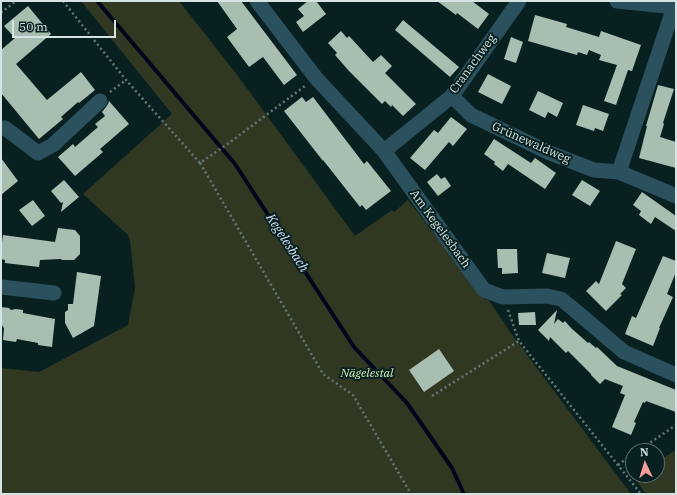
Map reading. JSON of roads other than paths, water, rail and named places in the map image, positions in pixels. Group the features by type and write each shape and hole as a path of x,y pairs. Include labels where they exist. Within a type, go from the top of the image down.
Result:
{"street":[{"name":"Am Kegelesbach","path":"257,1 316,78 384,151 484,290 503,296 547,296 560,300 571,307 624,352 676,375"},
{"name":"Cranachweg","path":"384,151 452,96 519,1"},
{"path":"617,1 673,7 619,172"},
{"name":"Grünewaldweg","path":"452,96 471,115 550,153 594,170 619,172 676,196"},
{"path":"2,130 38,153 53,145 100,101"},
{"path":"1,287 54,293"}],"waterway":[{"name":"Kegelesbach","path":"97,1 235,164 354,347 407,403 452,468 464,494"}],"park label":[{"name":"Nägelestal","path":"367,374"}]}
